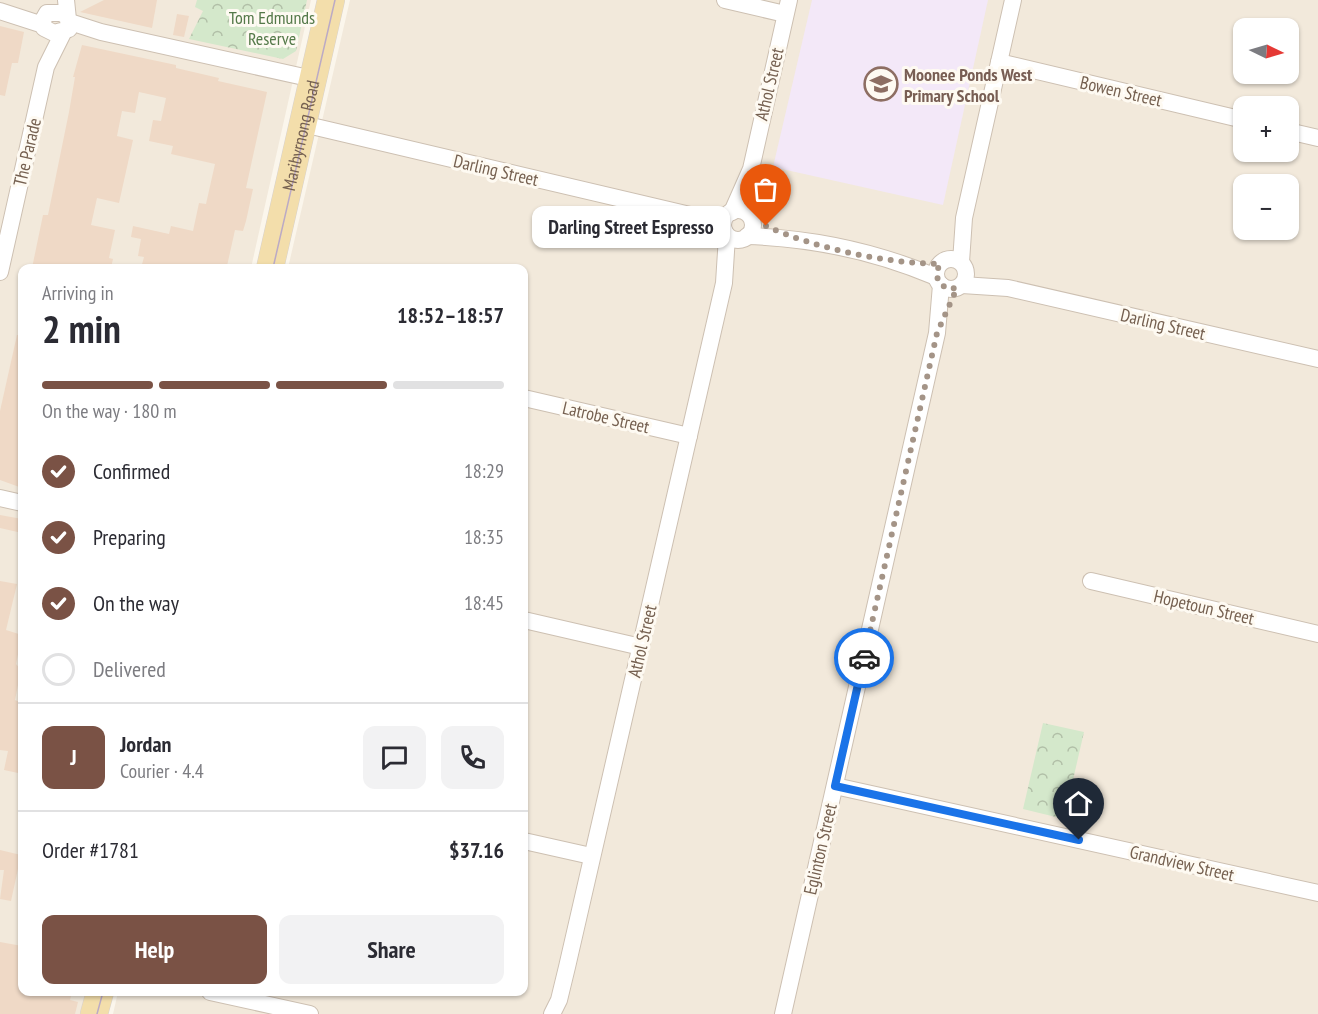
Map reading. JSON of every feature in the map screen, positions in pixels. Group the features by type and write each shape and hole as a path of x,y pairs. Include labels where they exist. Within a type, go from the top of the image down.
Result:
{"main road":[{"name":"Maribyrnong Road","path":"271,264 331,0"},
{"path":"94,1014 99,996"}],"street":[{"path":"724,0 787,7"},
{"name":"Eglinton Street","path":"783,1014 1013,0"},
{"name":"Athol Street","path":"557,1009 724,283 741,230 750,169 787,7"},
{"path":"0,10 67,20 101,32 313,79"},
{"name":"The Parade","path":"0,272 46,67 48,16"},
{"name":"The Parade","path":"46,67 67,20"},
{"name":"Bowen Street","path":"999,62 1233,117"},
{"name":"Darling Street","path":"303,124 690,214 741,230 792,238 1318,359"},
{"path":"1299,133 1318,138"},
{"name":"Athol Street","path":"731,212 750,169"},
{"name":"Darling Street","path":"690,214 741,211 741,230"},
{"name":"Latrobe Street","path":"528,399 689,436"},
{"path":"0,498 18,501"},
{"name":"Hopetoun Street","path":"1091,581 1318,634"},
{"path":"528,621 641,647"},
{"name":"Grandview Street","path":"835,786 1318,893"},
{"path":"528,842 591,856"},
{"path":"228,996 310,1014"}],"shaded area":[{"path":"0,0 311,0 252,264 18,264 18,996 88,996 84,1014 0,1014"},
{"path":"350,0 1318,0 1318,1014 113,1014 117,996 528,996 528,264 289,264"},
{"name":"Moonee Ponds West Primary School","path":"812,0 988,0 943,205 773,167"}],"green space":[{"name":"Tom Edmunds Reserve","path":"197,0 307,0 296,51 283,59 189,39 203,11 195,7"},
{"path":"1043,723 1084,732 1064,819 1023,809"}],"building":[{"path":"104,0 157,0 152,28 80,12"},
{"path":"177,14 189,16 184,37 173,35"},
{"path":"0,26 24,32 18,63 12,63 5,96 0,95"},
{"path":"82,45 176,65 176,68 219,78 218,81 267,92 246,188 253,189 246,221 243,231 235,230 227,264 142,264 144,257 138,256 141,239 131,237 133,226 169,234 171,226 193,231 199,203 206,204 215,164 171,154 173,146 149,141 153,120 161,121 166,98 139,92 135,113 122,111 117,136 133,140 119,203 97,198 91,225 115,230 109,258 113,259 112,264 33,264 43,215 48,215 69,112 75,77 73,77"},
{"path":"18,335 18,487 0,480 0,411"},
{"path":"0,515 18,518 18,532 0,528"},
{"path":"0,581 17,584 6,630 18,634 16,664 18,685 15,700 18,701 18,773 4,770 8,751 0,750"},
{"path":"0,850 18,854 18,869 11,901 0,899 4,870 0,870"},
{"path":"0,942 18,945 18,996 71,996 70,1000 78,1002 75,1014 0,1014"}],"tram line":[{"path":"274,264 335,0"},
{"path":"97,1014 102,996"}],"way so far":[{"path":"766,226 792,238 902,263 940,264 936,273 939,283 944,288 953,290 957,288 937,333 864,658"}],"place":[{"name":"Moonee Ponds West Primary School","path":"881,84"},
{"name":"Darling Street Espresso","path":"766,226"}],"route":[{"path":"864,658 835,786 1079,840"}]}
